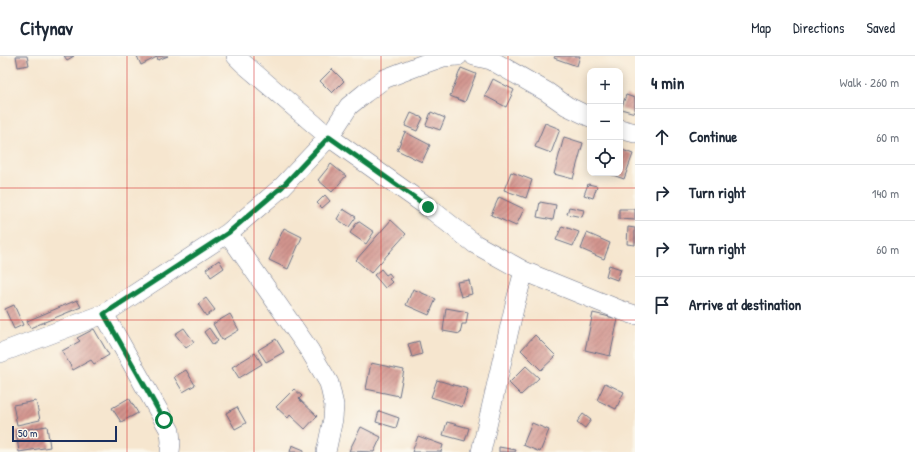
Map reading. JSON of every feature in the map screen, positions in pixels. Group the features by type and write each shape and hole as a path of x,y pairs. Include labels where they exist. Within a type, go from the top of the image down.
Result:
{"street":[{"path":"236,56 329,137 428,207 476,244 524,271 606,305 635,315"},
{"path":"0,353 104,314 228,233 282,187 329,137 349,106 365,92 384,79 443,57 458,56"},
{"path":"474,56 491,60 547,92 567,106 587,116"},
{"path":"623,129 635,133"},
{"path":"228,233 310,351 329,383 334,405 333,419 326,452"},
{"path":"481,452 524,271"},
{"path":"104,314 170,431 170,452"}],"building":[{"path":"16,56 27,56 29,65 18,67"},
{"path":"64,56 74,56 67,60"},
{"path":"137,56 168,56 158,60 157,57 141,65"},
{"path":"555,56 580,56 577,66 554,58"},
{"path":"461,68 476,74 465,102 450,96"},
{"path":"332,69 344,81 332,93 320,81"},
{"path":"493,79 514,90 506,107 485,96"},
{"path":"626,95 635,98 635,113 623,110 623,103"},
{"path":"431,112 445,118 440,130 426,125"},
{"path":"411,113 423,118 417,131 405,126"},
{"path":"545,123 560,129 551,153 535,147"},
{"path":"405,132 430,145 422,162 397,150"},
{"path":"564,137 583,143 573,179 554,174"},
{"path":"623,150 633,154 624,179 616,176 623,176"},
{"path":"331,164 346,176 332,192 318,180"},
{"path":"511,172 532,180 526,198 504,190"},
{"path":"588,184 597,186 593,198 584,195"},
{"path":"325,195 330,201 322,208 317,203"},
{"path":"499,197 524,209 516,226 491,215"},
{"path":"540,202 556,205 553,220 537,217"},
{"path":"569,207 584,210 582,217 567,214"},
{"path":"343,209 356,217 349,227 337,219"},
{"path":"619,209 635,209 635,220 619,219"},
{"path":"391,220 406,234 371,273 356,260"},
{"path":"358,221 374,232 366,244 350,233"},
{"path":"562,226 579,232 573,246 556,240"},
{"path":"628,227 635,228 635,245 627,244"},
{"path":"284,228 302,237 288,269 269,260"},
{"path":"587,233 610,243 604,259 581,249"},
{"path":"219,260 224,268 211,277 206,269"},
{"path":"609,265 621,269 617,280 606,276"},
{"path":"381,269 386,275 389,273 392,277 389,279 392,282 385,288 374,275"},
{"path":"469,280 472,294 461,297 457,282"},
{"path":"413,289 436,299 429,315 406,305"},
{"path":"206,298 215,310 206,316 198,304"},
{"path":"77,300 81,307 30,328 27,321"},
{"path":"14,305 23,325 14,329 5,309"},
{"path":"446,308 468,312 466,324 462,324 460,334 443,331"},
{"path":"593,313 618,319 610,356 585,350"},
{"path":"230,314 239,330 222,340 213,324"},
{"path":"184,328 194,342 186,348 175,334"},
{"path":"209,328 218,341 213,345 204,332"},
{"path":"94,329 109,355 94,364 91,360 73,370 62,351 80,341 77,338"},
{"path":"535,335 556,356 541,370 521,350"},
{"path":"276,339 284,352 266,362 258,350"},
{"path":"419,341 422,354 412,357 408,344"},
{"path":"255,353 262,364 239,378 232,367"},
{"path":"371,363 404,370 399,396 366,389"},
{"path":"526,366 539,378 521,395 509,383"},
{"path":"186,370 195,385 183,392 174,377"},
{"path":"437,380 468,389 462,407 431,397"},
{"path":"605,383 624,392 616,409 597,400"},
{"path":"294,389 302,396 299,399 317,416 305,429 290,415 288,418 276,407"},
{"path":"129,398 138,413 121,422 112,408"},
{"path":"36,401 40,420 17,425 13,405"},
{"path":"237,407 246,423 235,429 226,413"},
{"path":"379,411 399,418 396,428 376,422"},
{"path":"583,414 591,420 585,428 577,422"},
{"path":"447,422 469,428 465,441 443,435"},
{"path":"532,423 549,430 540,452 523,445"},
{"path":"47,426 50,447 19,452 16,431"},
{"path":"361,427 381,437 374,452 349,451"},
{"path":"418,436 443,445 441,452 412,452"},
{"path":"292,445 304,450 304,452 290,452"},
{"path":"499,447 516,450 515,452 499,452"}],"route":[{"path":"164,420 104,314 228,233 282,187 329,137 428,207"}]}
